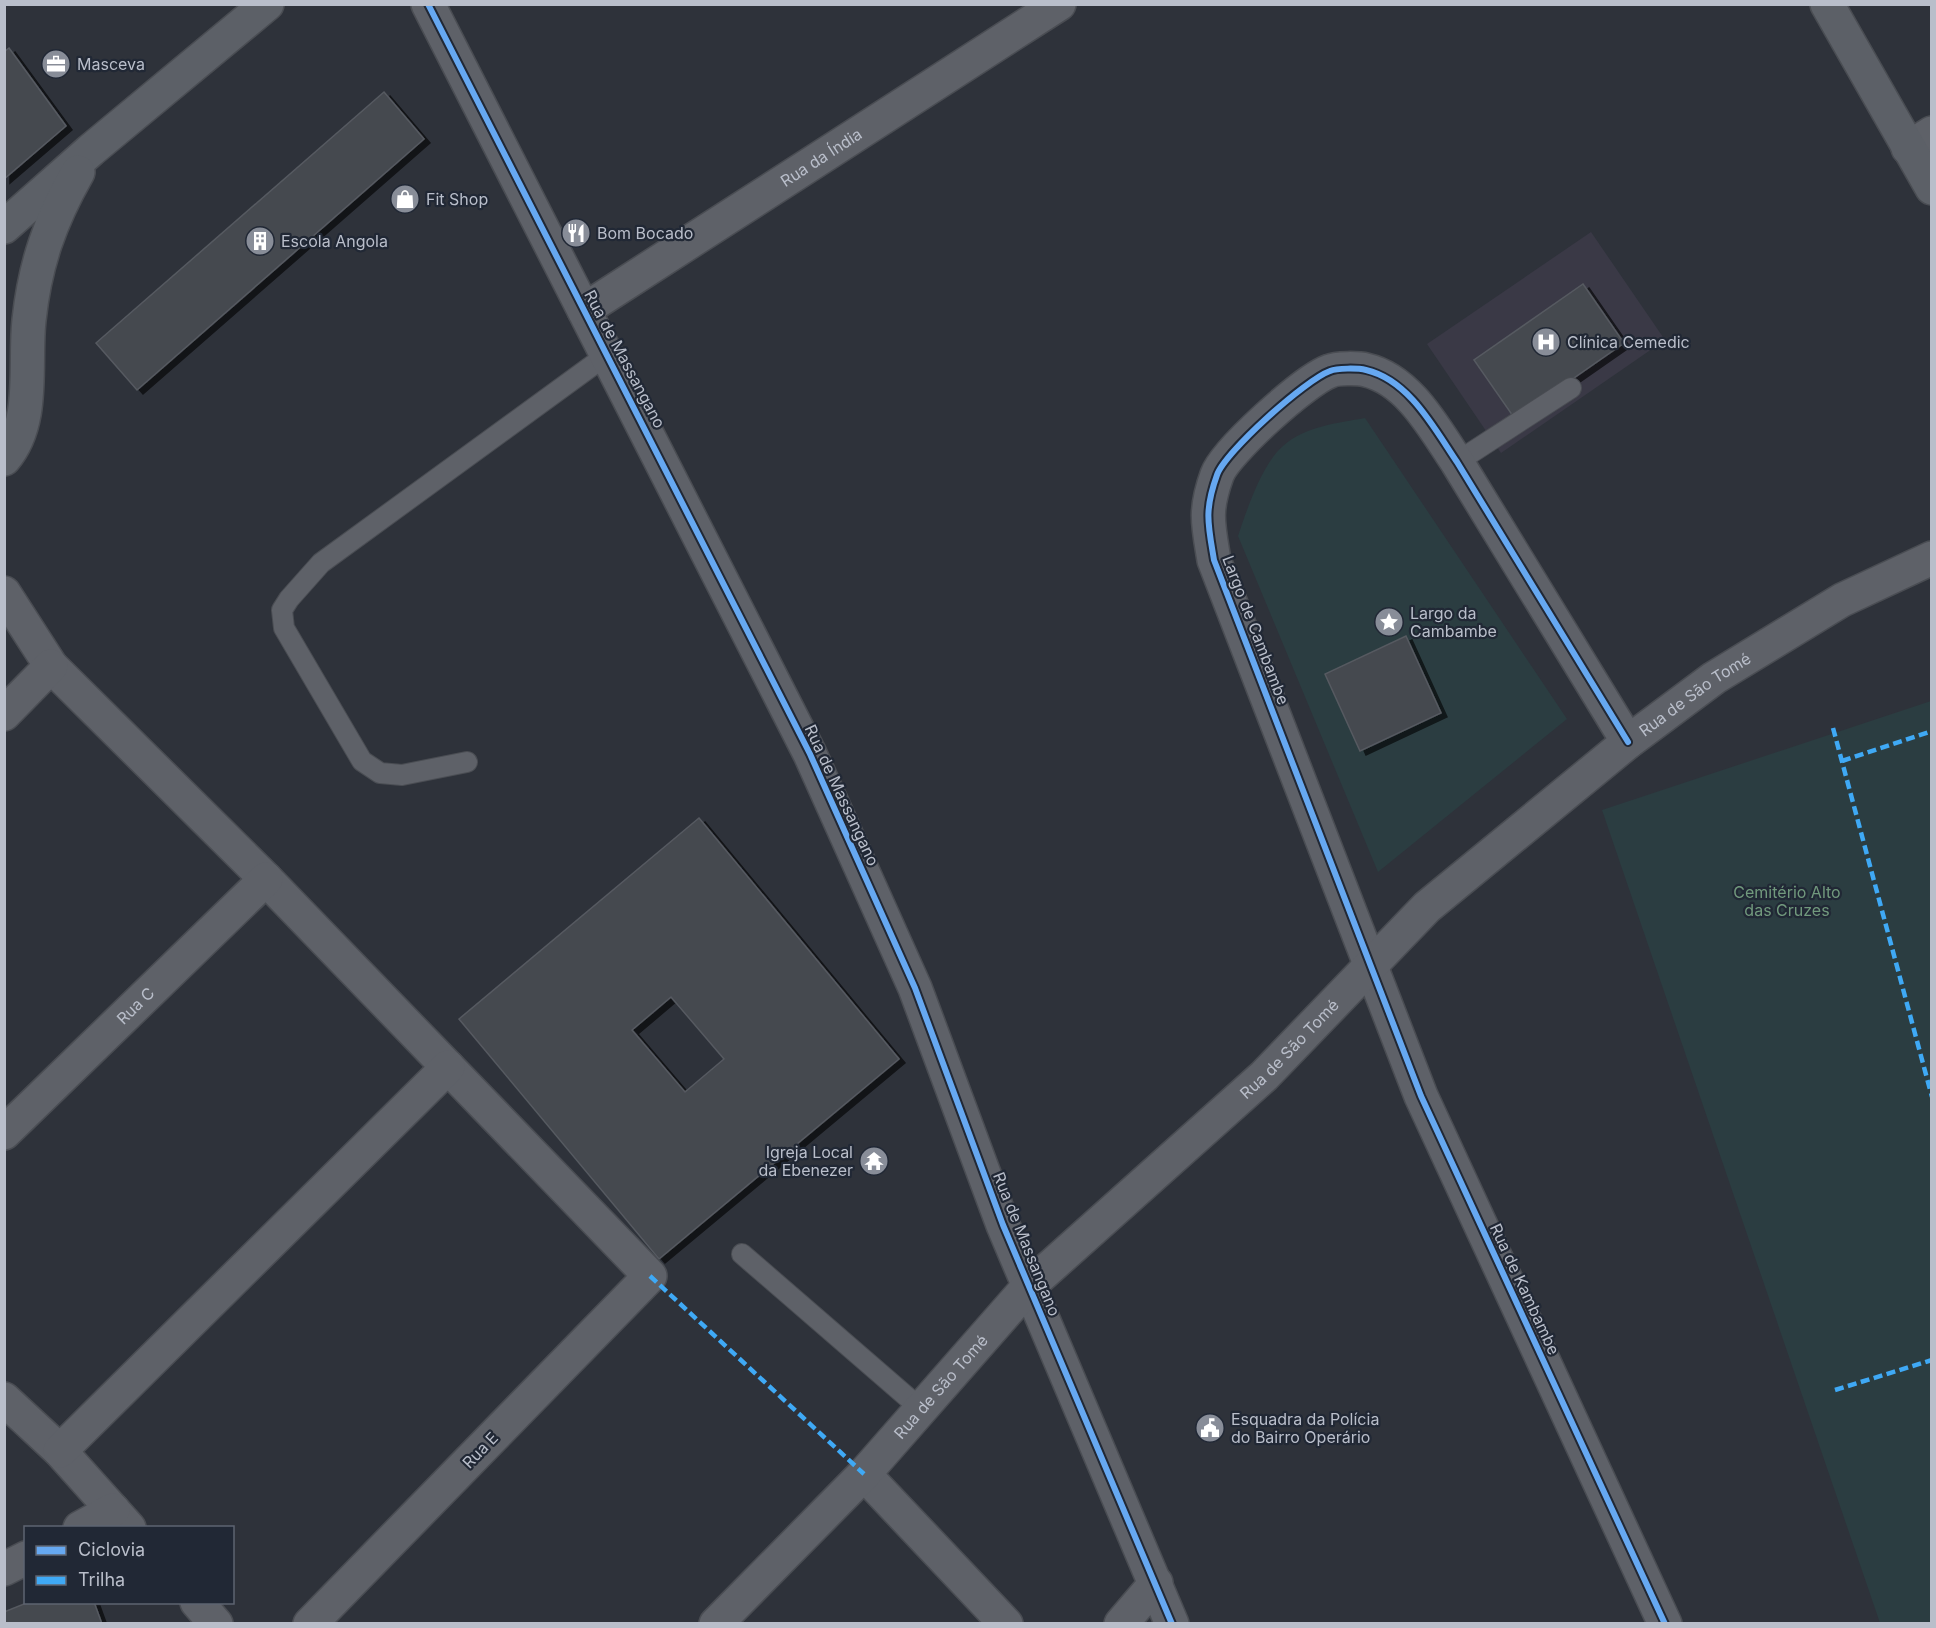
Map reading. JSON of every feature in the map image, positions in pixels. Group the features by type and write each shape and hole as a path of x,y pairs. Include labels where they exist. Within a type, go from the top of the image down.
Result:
{"main road":[{"path":"4,227 91,150 267,4"},
{"path":"1827,4 1920,141 1932,188"},
{"path":"4,459 13,448 24,417 29,320 42,252 51,221 91,150"},
{"path":"4,364 26,393"}],"street":[{"name":"Rua de Massangano","path":"428,4 810,754 915,988 1029,1286 1172,1623"},
{"name":"Rua da Índia","path":"584,310 1059,4"},
{"name":"Largo de Cambambe","path":"1371,962 1214,560 1206,515 1217,472 1271,412 1330,370 1365,370 1397,385 1426,417 1457,462 1628,742"},
{"name":"Rua de São Tomé","path":"716,1623 864,1473 1029,1286 1264,1076 1371,962 1427,907 1628,742 1714,678 1842,600 1932,558"},
{"path":"4,593 51,666 266,879 448,1067 60,1451"},
{"path":"4,714 51,666"},
{"name":"Rua C","path":"4,1133 266,879"},
{"name":"Rua de Kambambe","path":"1371,962 1421,1096 1665,1623"},
{"name":"Rua E","path":"310,1623 650,1276 448,1067"},
{"path":"4,1399 60,1451 121,1519"},
{"path":"864,1473 1006,1623"},
{"path":"85,1526 121,1519"},
{"path":"4,1569 24,1559"},
{"path":"1121,1623 1156,1583"},
{"path":"199,1604 216,1623"}],"lane":[{"path":"467,762 402,775 380,773 362,761 285,628 282,610 321,562 608,354"},
{"path":"1457,462 1571,388"},
{"path":"742,1254 921,1409"}],"shaded area":[{"name":"Clínica Cemedic","path":"1591,232 1665,340 1501,453 1427,344"}],"green space":[{"path":"1365,418 1567,719 1378,872 1238,536 1262,475 1283,446 1311,430"},
{"name":"Cemitério Alto das Cruzes","path":"1931,701 1931,1623 1880,1623 1602,810"}],"building":[{"path":"9,48 66,126 4,179 4,52"},
{"name":"Escola Angola","path":"384,92 424,139 137,390 96,343"},
{"path":"1583,284 1624,343 1515,419 1474,360"},
{"path":"1406,636 1441,713 1360,751 1325,674"},
{"path":"699,818 899,1059 659,1259 459,1019","holes":["671,997 724,1059 685,1092 632,1030"]},
{"path":"24,1604 95,1604 102,1624 4,1624 4,1612"}],"marked path":[{"path":"1833,728 1932,1097"},
{"path":"1842,761 1932,731"},
{"path":"650,1276 864,1474"},
{"path":"1835,1390 1932,1360"}],"cycle path":[{"path":"428,4 810,754 915,988 1003,1225 1172,1624"},
{"path":"1628,742 1457,462 1419,407 1395,384 1381,375 1366,370 1337,369 1330,371 1318,377 1285,402 1250,434 1223,464 1217,475 1209,508 1209,527 1214,560 1421,1096 1665,1624"}],"place":[{"name":"Masceva","path":"56,64"},
{"name":"Fit Shop","path":"405,199"},
{"name":"Bom Bocado","path":"576,233"},
{"name":"Escola Angola","path":"260,241"},
{"name":"Clínica Cemedic","path":"1546,342"},
{"name":"Largo da Cambambe","path":"1389,622"},
{"name":"Igreja Local da Ebenezer","path":"874,1161"},
{"name":"Esquadra da Polícia do Bairro Operário","path":"1210,1428"}]}
